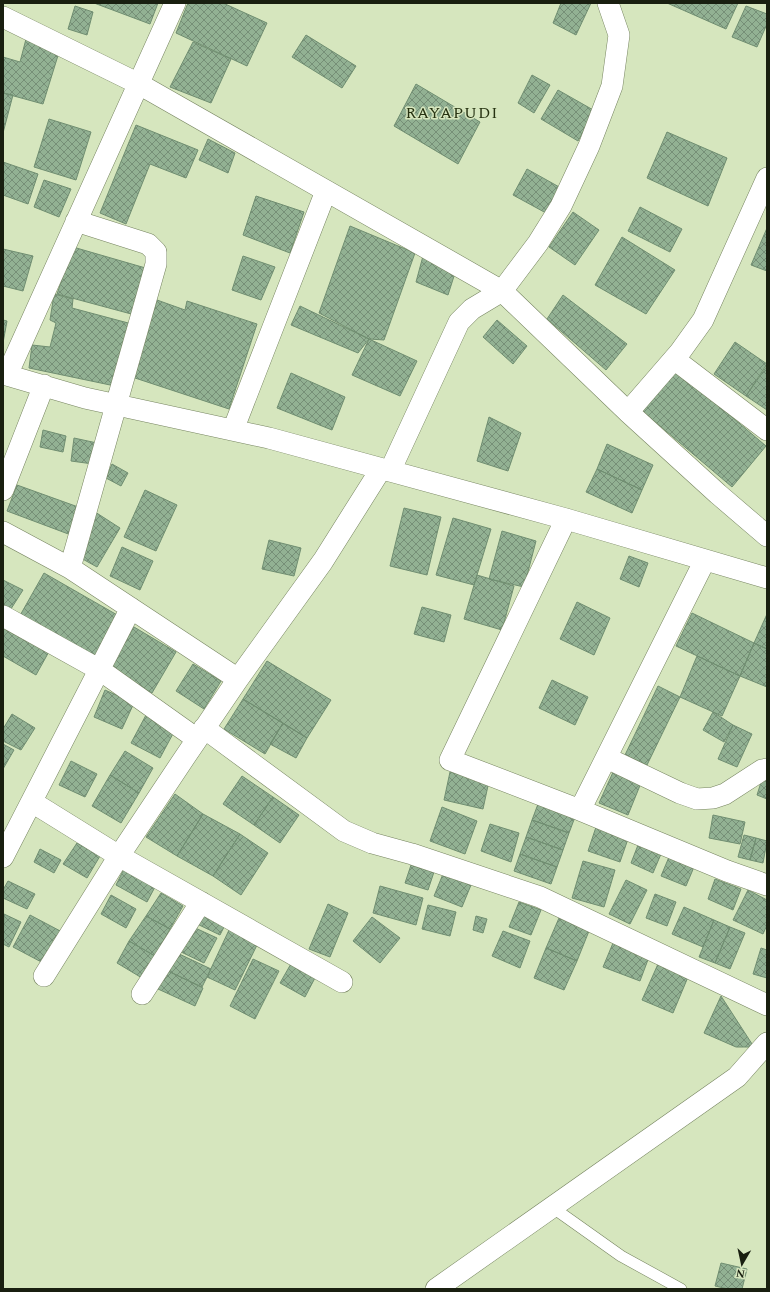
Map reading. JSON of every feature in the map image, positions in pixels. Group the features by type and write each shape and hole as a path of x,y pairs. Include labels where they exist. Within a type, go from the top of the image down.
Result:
{"street":[{"path":"175,3 5,374 118,405 269,438 566,519 767,578"},
{"path":"44,976 119,856 200,734 323,561 385,470 459,322 472,309 502,291 538,243 561,206 589,146 612,86 619,35 608,3"},
{"path":"3,17 139,84 502,291 628,412 718,494 767,536"},
{"path":"628,412 674,359 703,320 767,178"},
{"path":"233,430 326,192"},
{"path":"70,568 118,405 156,264 156,252 148,244 76,220"},
{"path":"674,359 767,430"},
{"path":"3,490 44,385"},
{"path":"566,519 450,760 580,810 727,871 767,885"},
{"path":"3,532 70,568 238,679"},
{"path":"580,810 705,560"},
{"path":"3,857 131,608"},
{"path":"3,616 100,670 200,734 344,831 372,843 412,854 540,897 767,1005"},
{"path":"607,758 680,793 697,799 713,798 726,794 762,770 767,769"},
{"path":"32,802 119,856 342,982"},
{"path":"142,994 200,902"},
{"path":"436,1289 737,1077 767,1043"}],"lane":[{"path":"552,1207 621,1256 681,1289"}],"building":[{"path":"94,3 158,3 150,24"},
{"path":"188,3 223,3 267,23 247,66 176,33"},
{"path":"561,3 591,3 576,35 553,23"},
{"path":"667,3 738,3 726,29"},
{"path":"75,6 93,12 87,35 68,29"},
{"path":"746,6 767,14 767,24 757,47 732,37"},
{"path":"306,35 356,66 342,88 292,57"},
{"path":"26,39 60,49 43,104 3,93 3,57 20,62"},
{"path":"193,42 231,59 211,103 170,87"},
{"path":"532,75 550,85 534,113 518,103"},
{"path":"416,84 480,122 458,164 394,126"},
{"path":"558,90 595,111 578,141 541,119"},
{"path":"3,93 13,95 3,133"},
{"path":"49,119 91,132 76,180 34,167"},
{"path":"136,125 198,150 186,178 150,164 126,224 100,213"},
{"path":"667,132 727,158 708,206 647,178"},
{"path":"208,139 235,153 228,173 199,160"},
{"path":"3,162 38,174 28,204 3,195"},
{"path":"527,169 561,188 546,213 513,195"},
{"path":"44,180 71,189 59,217 34,207"},
{"path":"256,196 304,212 290,253 243,235"},
{"path":"640,207 682,229 670,252 628,231"},
{"path":"573,212 599,230 575,265 549,247"},
{"path":"350,226 415,253 384,340 369,339 319,313"},
{"path":"767,228 767,271 751,265"},
{"path":"622,237 675,270 646,314 595,285"},
{"path":"73,247 149,269 135,315 57,294"},
{"path":"3,249 33,256 23,291 3,286"},
{"path":"243,256 275,267 261,300 232,290"},
{"path":"423,256 455,273 448,295 416,282"},
{"path":"54,294 73,299 72,308 132,324 115,386 29,368 32,345 50,347 56,323 50,320"},
{"path":"563,295 627,344 606,370 547,319"},
{"path":"157,300 185,310 187,301 257,324 229,409 132,377"},
{"path":"300,306 369,339 358,353 291,325"},
{"path":"3,320 7,321 3,343"},
{"path":"497,320 527,346 513,364 483,337"},
{"path":"369,339 417,361 400,396 352,375"},
{"path":"735,342 767,364 746,396 714,374"},
{"path":"767,366 767,410 746,396"},
{"path":"674,368 766,446 732,487 640,409"},
{"path":"291,373 345,397 332,430 277,408"},
{"path":"489,417 521,433 508,471 477,461"},
{"path":"43,430 66,436 63,452 40,447"},
{"path":"74,438 97,443 93,464 71,461"},
{"path":"607,444 653,465 642,490 597,469"},
{"path":"112,464 128,473 121,486 106,478"},
{"path":"597,469 642,490 632,513 586,492"},
{"path":"17,485 81,508 71,535 7,511"},
{"path":"145,490 177,505 156,551 124,537"},
{"path":"404,508 441,517 427,575 390,566"},
{"path":"92,510 120,528 97,567 79,557"},
{"path":"453,518 491,529 474,585 436,575"},
{"path":"502,531 536,541 524,587 489,579"},
{"path":"269,540 301,548 294,576 262,569"},
{"path":"122,547 153,561 140,590 110,576"},
{"path":"629,556 648,563 639,587 620,579"},
{"path":"44,573 119,616 92,661 18,619"},
{"path":"477,575 514,586 502,630 464,619"},
{"path":"3,580 23,590 9,612 3,608"},
{"path":"577,602 610,618 594,655 560,639"},
{"path":"422,607 451,615 444,642 414,634"},
{"path":"692,613 754,643 740,676 676,646"},
{"path":"767,614 767,649 754,643"},
{"path":"3,622 51,648 36,675 3,656"},
{"path":"134,627 176,652 152,693 109,668"},
{"path":"754,643 767,649 767,687 740,676"},
{"path":"697,656 740,676 722,716 680,697"},
{"path":"267,661 331,700 307,738 243,699"},
{"path":"193,664 221,681 204,709 176,691"},
{"path":"552,680 588,697 575,725 539,708"},
{"path":"658,686 680,697 647,765 625,755"},
{"path":"105,690 134,703 122,729 94,717"},
{"path":"243,699 283,723 265,754 224,729"},
{"path":"713,712 733,725 724,742 703,730"},
{"path":"12,714 35,728 21,750 3,741 3,729"},
{"path":"146,715 175,730 160,758 131,743"},
{"path":"283,723 307,738 296,758 270,744"},
{"path":"733,725 752,734 737,767 718,759"},
{"path":"3,744 14,750 3,769"},
{"path":"125,751 153,768 139,793 110,775"},
{"path":"71,761 97,774 85,797 59,785"},
{"path":"614,770 641,783 628,815 599,803"},
{"path":"450,772 489,781 483,809 444,800"},
{"path":"110,775 139,793 121,823 92,806"},
{"path":"242,776 273,797 254,825 223,804"},
{"path":"763,776 767,778 767,799 757,795"},
{"path":"175,794 203,814 177,856 146,837"},
{"path":"273,797 299,815 280,843 254,825"},
{"path":"538,804 575,817 569,833 532,820"},
{"path":"442,807 477,821 465,854 430,841"},
{"path":"203,814 240,834 213,876 177,856"},
{"path":"713,815 745,822 740,844 709,838"},
{"path":"532,820 569,833 563,850 526,837"},
{"path":"490,824 519,833 511,862 481,851"},
{"path":"596,827 628,839 620,862 588,851"},
{"path":"240,834 268,853 241,895 213,876"},
{"path":"744,835 756,838 750,860 738,857"},
{"path":"526,837 563,850 557,867 520,854"},
{"path":"756,838 767,841 763,863 750,860"},
{"path":"77,843 100,856 87,878 63,864"},
{"path":"638,845 661,854 653,873 631,863"},
{"path":"40,849 61,860 54,873 34,862"},
{"path":"520,854 557,867 551,884 514,871"},
{"path":"669,857 694,867 686,886 661,876"},
{"path":"583,861 615,870 604,907 572,898"},
{"path":"411,865 434,872 428,890 405,883"},
{"path":"124,869 155,887 147,902 116,885"},
{"path":"443,874 471,885 462,907 434,896"},
{"path":"715,879 741,889 733,910 708,899"},
{"path":"626,880 647,890 630,924 609,914"},
{"path":"8,881 35,894 27,909 3,898 3,890"},
{"path":"380,886 423,898 416,925 373,913"},
{"path":"748,890 767,900 767,925 763,934 733,920"},
{"path":"161,893 183,906 170,929 146,916"},
{"path":"655,894 676,902 667,926 646,918"},
{"path":"111,895 136,909 126,928 101,914"},
{"path":"519,902 541,910 531,935 509,927"},
{"path":"328,904 348,913 330,957 309,949"},
{"path":"428,905 456,912 450,936 422,929"},
{"path":"684,907 714,920 703,947 672,934"},
{"path":"201,910 227,921 220,935 195,923"},
{"path":"4,914 21,922 9,947 3,944"},
{"path":"30,915 64,933 47,965 13,947"},
{"path":"146,916 170,929 155,956 129,941"},
{"path":"476,916 487,919 483,933 473,930"},
{"path":"372,917 400,938 380,963 353,941"},
{"path":"559,918 589,931 577,961 546,948"},
{"path":"714,920 730,927 715,963 699,957"},
{"path":"191,926 217,938 204,963 179,951"},
{"path":"730,927 745,933 730,969 715,963"},
{"path":"229,930 258,943 235,990 207,977"},
{"path":"503,931 530,941 520,968 492,956"},
{"path":"129,941 155,956 142,978 117,963"},
{"path":"613,943 649,957 640,981 603,967"},
{"path":"546,948 577,961 564,990 534,978"},
{"path":"761,948 767,950 767,978 753,974"},
{"path":"175,952 211,969 202,987 166,970"},
{"path":"253,959 279,971 255,1019 230,1006"},
{"path":"292,962 316,976 305,997 280,983"},
{"path":"658,964 688,977 673,1013 642,1000"},
{"path":"166,970 203,988 195,1006 158,989"},
{"path":"721,996 754,1047 736,1047 704,1033"},
{"path":"721,1263 747,1269 742,1289 728,1289 715,1286"}],"district":[{"name":"RAYAPUDI","path":"452,112"}]}
